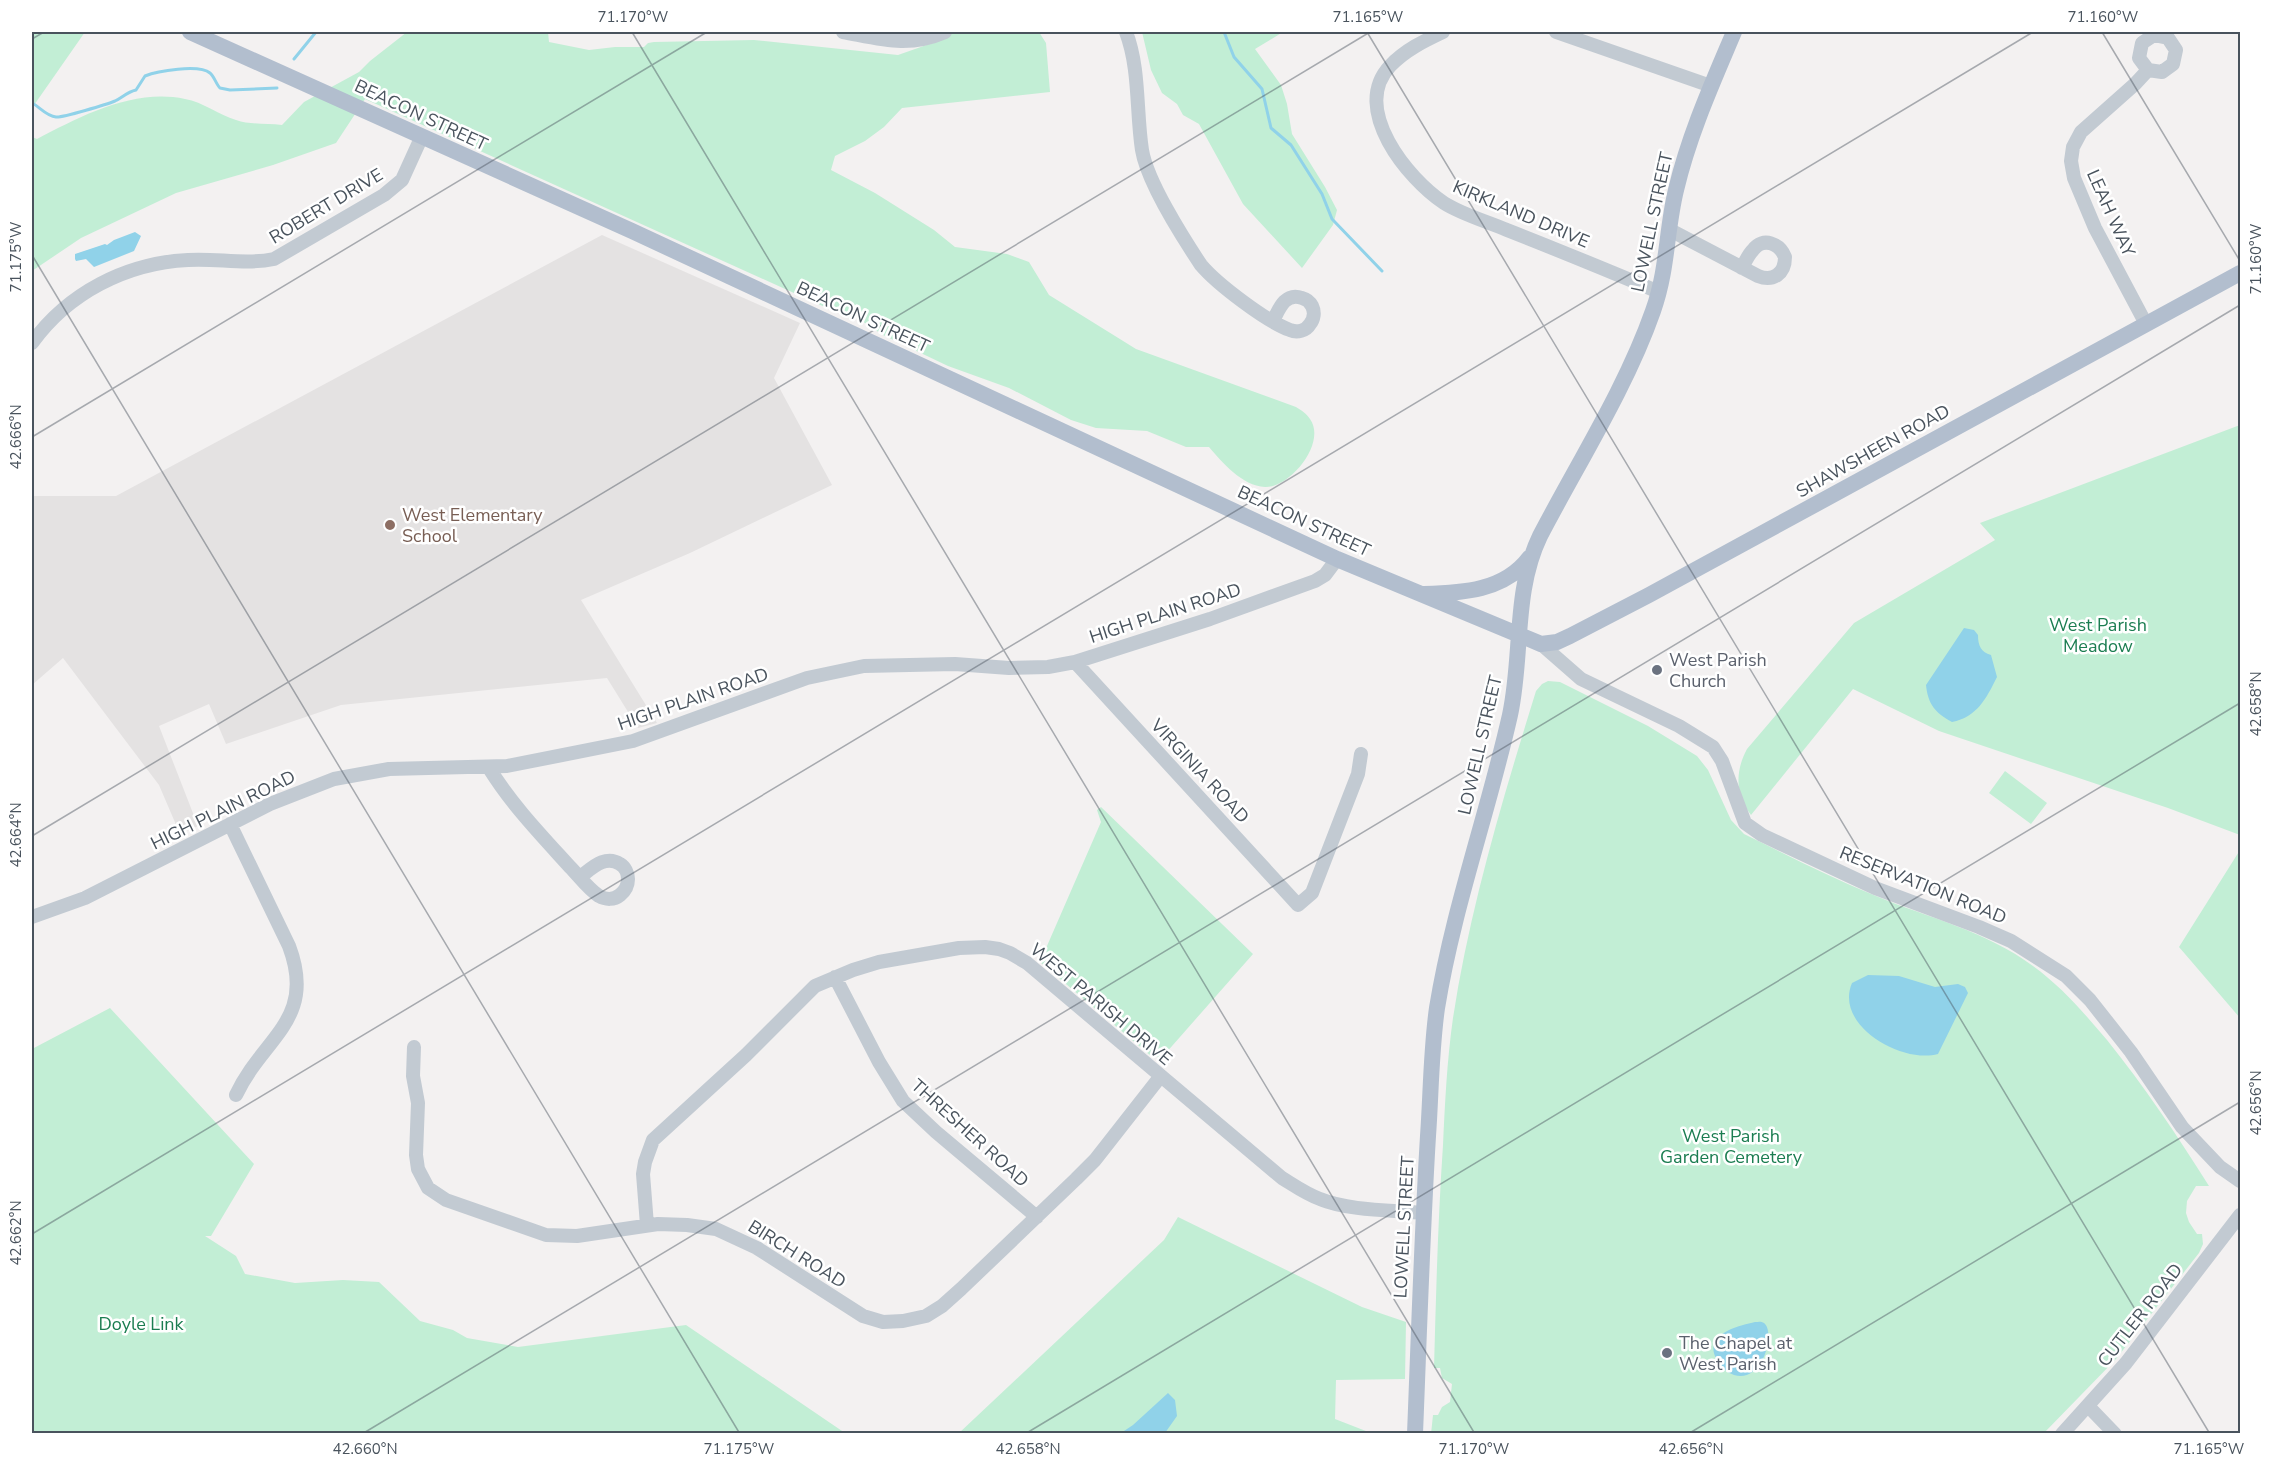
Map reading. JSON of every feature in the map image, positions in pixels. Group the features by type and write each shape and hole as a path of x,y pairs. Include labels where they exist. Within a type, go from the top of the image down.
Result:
{"main road":[{"name":"LOWELL STREET","path":"1415,1434 1424,1213 1434,1043 1441,985 1455,922 1510,712 1527,567 1636,355 1659,292 1675,193 1684,160 1695,124 1734,32"},
{"name":"BEACON STREET","path":"200,33 1337,559 1520,637"},
{"name":"SHAWSHEEN ROAD","path":"1541,644 1563,639 1649,595 2241,273"},
{"path":"1419,595 1473,592 1499,582 1516,573 1534,550"},
{"path":"1520,637 1541,644"}],"street":[{"path":"843,32 900,43 921,40 945,32"},
{"path":"1126,32 1133,58 1142,151 1155,185 1189,247 1208,273 1273,321"},
{"name":"KIRKLAND DRIVE","path":"1443,32 1414,46 1389,67 1381,81 1376,99 1378,116 1388,140 1412,176 1445,204 1659,292"},
{"path":"1556,32 1711,86"},
{"name":"LEAH WAY","path":"2146,324 2096,228 2074,178 2071,161 2073,147 2081,132 2148,70"},
{"name":"ROBERT DRIVE","path":"32,343 65,307 106,280 152,263 190,259 256,263 274,259 384,195 402,180 422,136"},
{"path":"1670,230 1742,268"},
{"name":"HIGH PLAIN ROAD","path":"32,917 86,898 230,824 303,790 358,774 412,768 489,768 633,741 807,678 864,666 955,664 1009,668 1048,667 1075,662 1210,619 1316,581 1325,575 1337,559"},
{"name":"RESERVATION ROAD","path":"1541,644 1581,679 1679,726 1713,747 1722,761 1745,823 1762,835 1875,888 2011,941 2066,976 2090,1000 2131,1052 2182,1127 2220,1167 2241,1181"},
{"name":"VIRGINIA ROAD","path":"1075,662 1298,905 1312,893 1358,774 1361,754"},
{"path":"489,768 523,816 580,877"},
{"path":"230,824 289,946 296,966 298,987 287,1022 245,1075 236,1095"},
{"name":"WEST PARISH DRIVE","path":"647,1225 643,1174 653,1140 746,1055 810,991 835,977 879,962 926,952 985,947 1010,953 1038,971 1160,1077 1282,1178 1306,1193 1343,1205 1424,1213"},
{"name":"THRESHER ROAD","path":"835,977 879,1062 903,1101 936,1132 1037,1217"},
{"name":"BIRCH ROAD","path":"414,1047 413,1076 418,1103 416,1162 424,1182 433,1192 464,1206 546,1235 577,1236 647,1225 687,1225 716,1229 730,1234 787,1267 863,1316 883,1322 926,1316 942,1306 980,1273 1095,1160 1160,1077"},
{"name":"CUTLER ROAD","path":"2062,1434 2126,1363 2241,1215"},
{"path":"2088,1406 2115,1434"}],"shaded area":[{"name":"West Elementary School","path":"602,235 800,323 774,378 832,485 690,553 581,600 657,723 638,728 607,678 341,705 226,744 209,704 159,726 198,826 180,834 159,785 63,658 32,685 32,496 116,496"}],"green space":[{"path":"32,32 85,32 32,108"},
{"path":"407,32 548,32 549,42 589,50 644,47 654,42 754,40 898,55 935,42 937,32 1039,32 1046,43 1050,92 902,108 884,127 865,141 835,156 831,170 875,193 934,230 955,247 1007,254 1029,262 1049,295 1136,349 1296,407 1309,417 1314,429 1314,440 1310,451 1295,472 1285,480 1275,485 1257,486 1241,478 1226,466 1209,447 1186,447 1147,431 1096,428 1071,420 1009,388 948,366 883,335 856,317 827,308 365,99 336,143 273,165 176,193 81,238 32,271 32,137 37,139 108,106 147,97 185,99 241,122 282,125 304,102 359,72"},
{"path":"1142,32 1283,32 1255,49 1281,85 1292,134 1337,210 1333,225 1302,268 1243,204 1199,124 1183,115 1177,104 1162,93 1151,70"},
{"name":"West Parish Meadow","path":"2240,425 2240,835 2168,808 1939,731 1853,689 1751,815 1742,799 1738,783 1740,766 1747,749 1854,623 1995,540 1980,523"},
{"name":"West Parish Garden Cemetery","path":"1548,681 1560,682 1648,726 1697,756 1708,770 1731,820 1744,834 1859,889 1977,934 2015,954 2044,974 2081,1010 2107,1040 2185,1148 2209,1186 2196,1186 2187,1201 2186,1213 2189,1222 2197,1234 2202,1234 2203,1244 2199,1253 2116,1359 2044,1433 1431,1434 1433,1415 1438,1415 1442,1407 1450,1402 1452,1384 1442,1378 1440,1368 1434,1368 1441,1173 1446,1082 1453,1018 1468,935 1500,812 1536,691"},
{"path":"2005,771 2047,803 2031,824 1989,793"},
{"path":"1101,807 1253,954 1165,1054 1158,1057 1151,1056 1040,962 1101,822 1097,810"},
{"path":"2240,850 2240,1018 2179,947"},
{"name":"Doyle Link","path":"110,1008 254,1164 211,1236 205,1236 236,1256 245,1274 295,1283 343,1280 379,1282 420,1321 453,1330 467,1338 518,1347 686,1325 845,1433 32,1433 32,1049"},
{"path":"1178,1217 1362,1307 1406,1322 1405,1379 1336,1380 1335,1419 1371,1433 958,1434 1164,1240"}],"water":[{"path":"135,232 141,236 134,251 94,267 86,259 76,261 75,259 75,254 107,245"},
{"path":"1964,628 1974,630 1978,635 1981,648 1991,655 1997,677 1980,706 1961,720 1952,722 1933,707 1926,685"},
{"path":"1868,975 1899,976 1935,987 1958,984 1965,987 1968,993 1938,1054 1923,1056 1906,1053 1874,1038 1862,1027 1853,1013 1849,999 1852,983"},
{"path":"1763,1322 1767,1328 1767,1346 1764,1356 1753,1372 1744,1376 1731,1374 1717,1360 1714,1344 1718,1338 1731,1329"},
{"path":"1168,1393 1175,1400 1177,1416 1165,1433 1121,1433 1133,1425"}],"waterway":[{"path":"294,59 316,32"},
{"path":"1224,32 1234,57 1262,89 1271,128 1291,145 1322,194 1332,219 1382,271"},
{"path":"32,103 52,116 67,115 115,101 136,90 145,76 178,69 205,70 211,74 220,88 230,90 277,88"}],"place":[{"name":"West Elementary School","path":"390,525"},
{"name":"West Parish Church","path":"1657,670"},
{"name":"The Chapel at West Parish","path":"1667,1353"}]}
